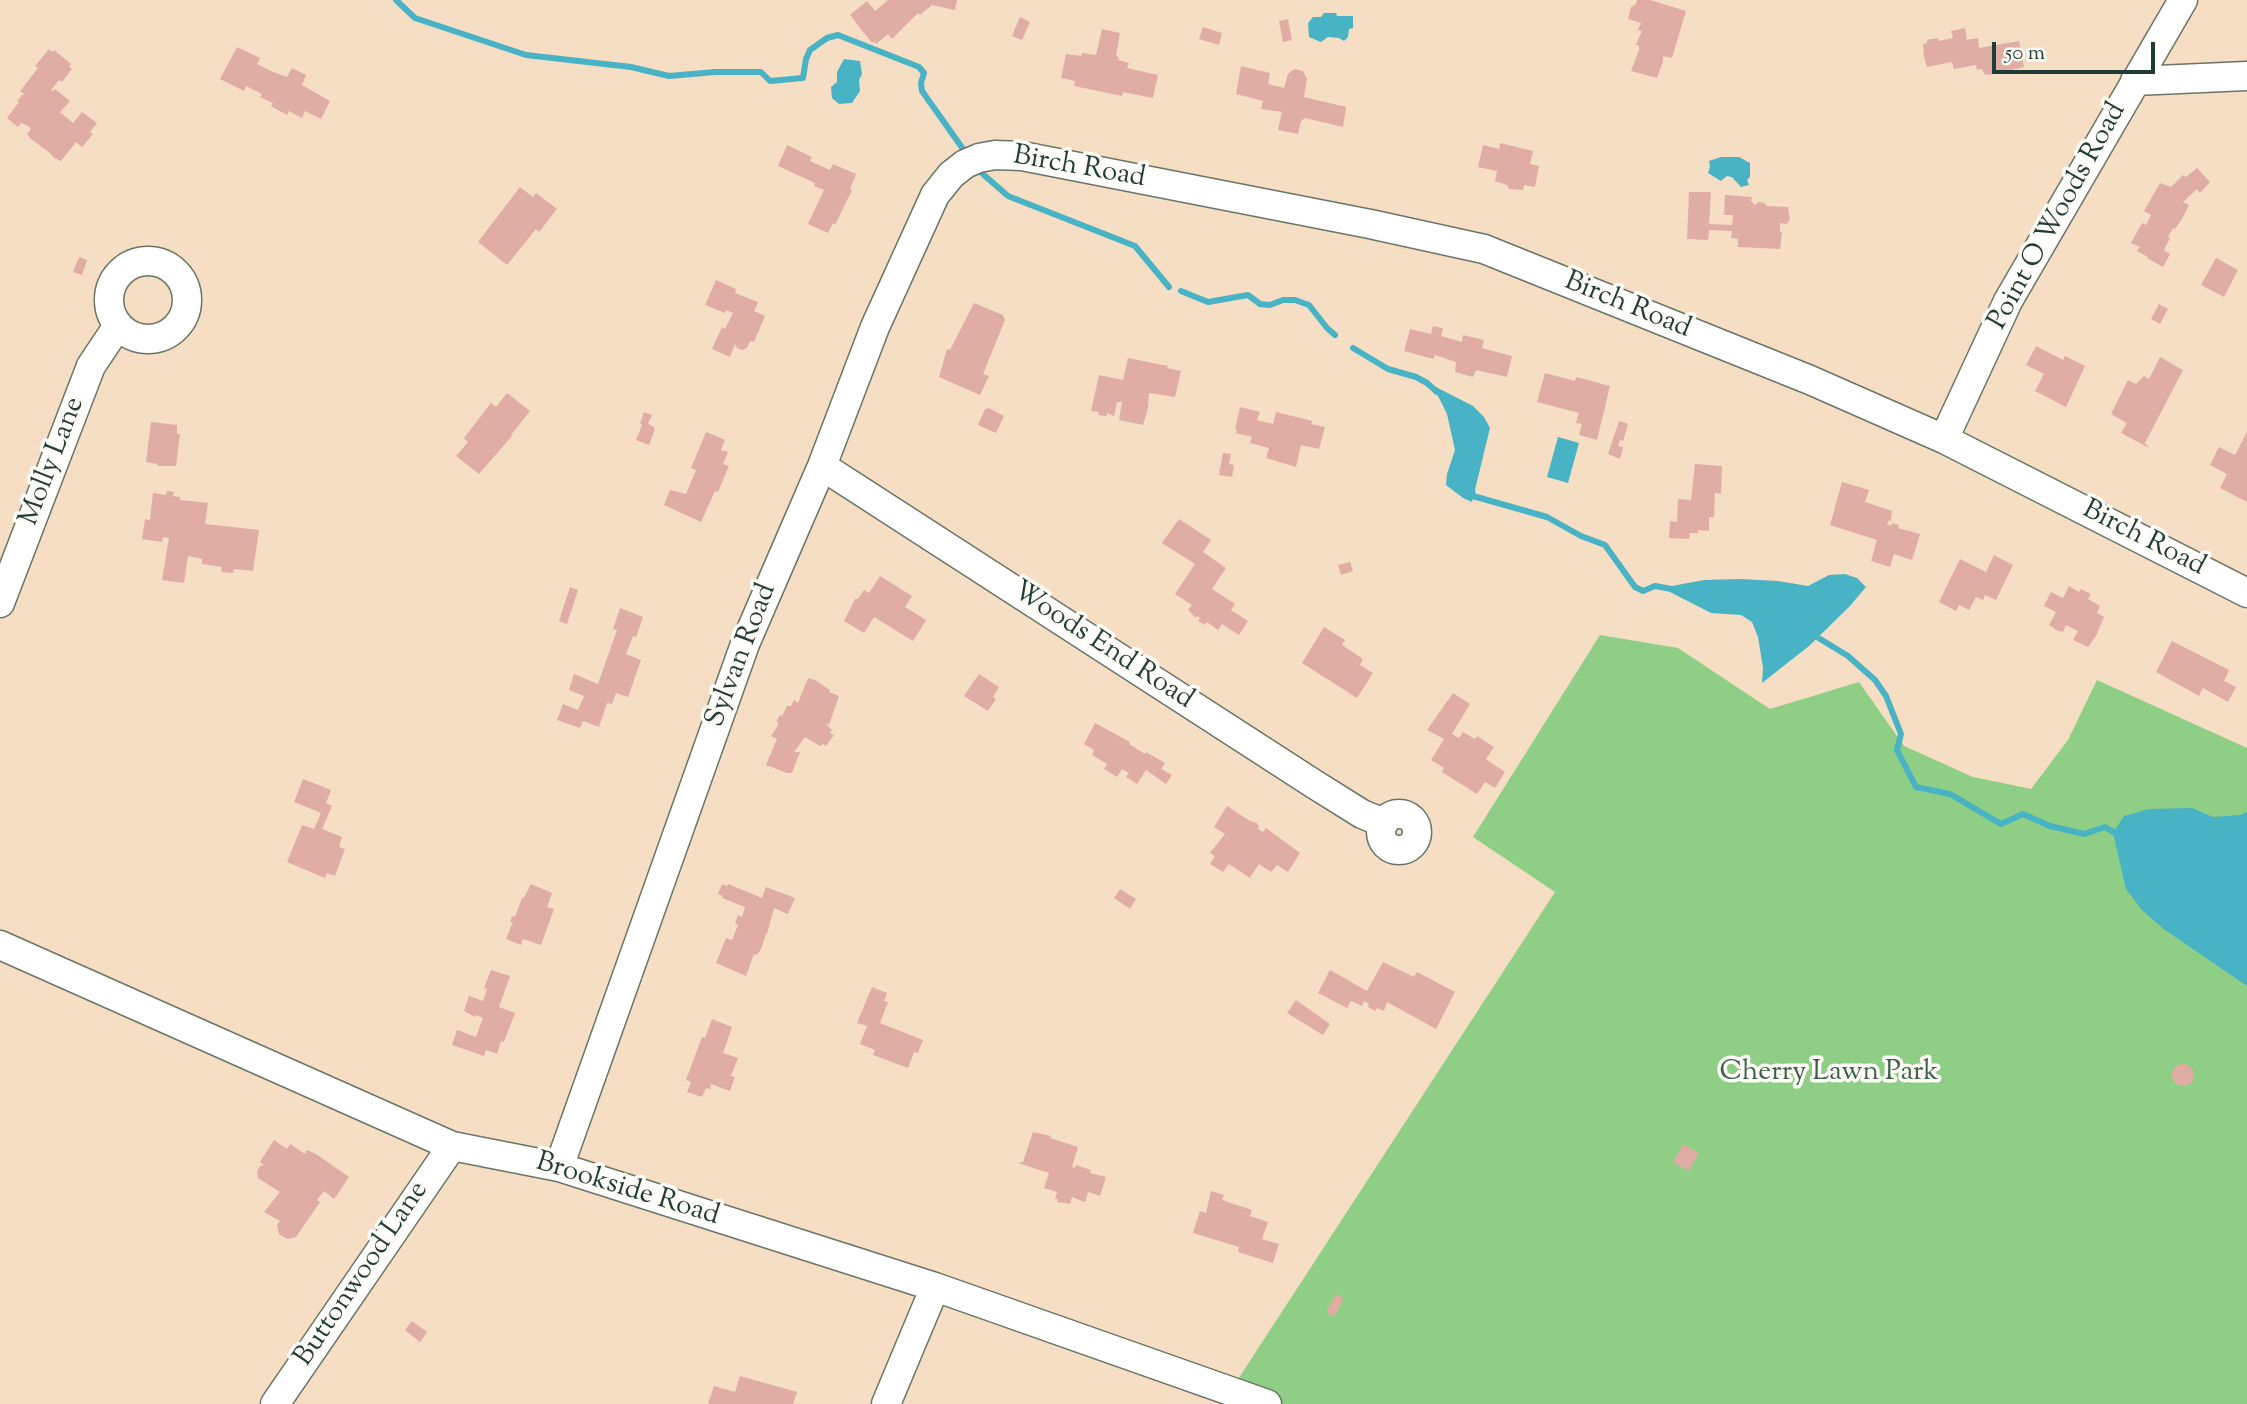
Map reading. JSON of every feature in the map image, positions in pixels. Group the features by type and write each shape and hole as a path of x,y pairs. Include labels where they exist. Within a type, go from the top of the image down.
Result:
{"street":[{"name":"Point O Woods Road","path":"1944,439 2008,301 2183,0"},
{"path":"2135,81 2247,76"},
{"name":"Birch Road","path":"972,161 995,155 1022,156 1370,224 1484,250 1810,380 1944,439 2247,593"},
{"name":"Sylvan Road","path":"559,1167 745,644 822,466 875,327 935,195 951,175 972,161"},
{"name":"Molly Lane","path":"0,603 91,366 119,327"},
{"name":"Woods End Road","path":"822,466 1314,784 1362,814 1384,823"},
{"name":"Brookside Road","path":"0,945 452,1146 559,1167 935,1287 1267,1404"},
{"name":"Buttonwood Lane","path":"275,1404 452,1146"},
{"path":"886,1404 935,1287"}],"green space":[{"name":"Cherry Lawn Park","path":"1600,635 1678,648 1770,709 1859,682 1904,746 1973,777 2031,789 2068,740 2097,680 2247,748 2247,1404 1267,1404 1231,1390 1555,892 1473,837"}],"water":[{"path":"1324,13 1353,16 1353,28 1349,29 1348,37 1344,41 1328,37 1321,42 1309,37 1308,23 1313,17 1321,17"},
{"path":"844,59 860,61 862,74 859,80 860,91 852,103 839,104 832,98 831,87 837,82 837,72"},
{"path":"1721,157 1739,157 1750,163 1750,177 1747,180 1749,185 1741,187 1732,177 1727,176 1721,181 1708,173 1709,161"},
{"path":"1434,386 1473,406 1490,428 1472,502 1446,485 1455,450 1447,414 1438,396 1431,389"},
{"path":"1558,437 1579,443 1568,483 1547,477"},
{"path":"1845,574 1857,578 1866,587 1809,646 1762,683 1763,668 1758,637 1752,622 1741,615 1711,613 1670,592 1669,589 1672,586 1704,580 1740,579 1808,586 1829,575"},
{"path":"2192,808 2213,817 2247,812 2247,986 2165,930 2142,910 2126,889 2113,833 2124,816 2149,809"}],"building":[{"path":"888,0 957,0 955,10 932,5 920,15 918,13 892,39 888,34 876,44 874,41 872,43 850,15 867,1 875,11"},
{"path":"1637,0 1650,0 1686,11 1672,58 1663,56 1657,78 1631,71 1639,50 1639,45 1636,45 1642,31 1638,30 1641,23 1628,19 1631,7"},
{"path":"1020,17 1030,22 1022,40 1012,36"},
{"path":"1288,19 1292,40 1283,42 1279,21"},
{"path":"1203,27 1222,33 1219,45 1199,39"},
{"path":"1965,28 1967,40 1978,38 1979,48 2019,41 2024,67 1989,75 1984,74 1982,69 1977,70 1976,65 1954,69 1952,62 1927,67 1923,44 1927,43 1927,40 1953,38 1951,31"},
{"path":"1102,29 1120,33 1116,56 1119,57 1118,60 1129,63 1127,68 1158,75 1153,98 1123,92 1122,96 1074,86 1075,81 1061,78 1066,54 1096,55"},
{"path":"237,47 260,58 257,64 273,72 287,77 292,68 306,75 302,85 330,101 321,119 305,111 302,118 289,111 287,115 271,106 273,103 260,97 262,94 246,86 244,91 220,79"},
{"path":"49,49 71,64 69,66 72,69 62,82 59,80 51,90 55,89 70,101 60,112 73,123 82,112 97,123 90,132 93,134 82,147 76,142 61,161 31,139 27,134 31,129 28,126 21,123 18,127 7,118 19,102 17,101 25,95 20,91"},
{"path":"1241,66 1270,73 1268,84 1284,88 1288,74 1294,69 1303,71 1307,79 1304,97 1346,107 1343,127 1305,118 1301,121 1298,134 1278,130 1282,112 1261,109 1263,101 1236,94"},
{"path":"1500,143 1533,151 1530,164 1539,166 1535,187 1524,185 1523,190 1509,189 1507,185 1495,181 1497,171 1478,167 1483,145 1499,149"},
{"path":"787,145 812,157 810,161 830,170 833,164 856,174 850,189 852,190 835,225 833,223 828,233 808,224 824,190 778,166"},
{"path":"2197,168 2210,182 2200,193 2197,189 2183,202 2189,205 2168,237 2170,238 2164,250 2170,254 2163,267 2137,251 2140,247 2131,243 2142,223 2146,225 2151,215 2144,211 2160,183 2171,187 2183,175 2186,177"},
{"path":"520,187 533,197 536,193 557,209 539,232 536,229 507,265 478,242"},
{"path":"1689,192 1711,192 1709,224 1732,225 1733,215 1724,215 1725,195 1752,197 1751,201 1755,205 1759,202 1767,206 1788,207 1790,219 1787,224 1780,223 1780,249 1738,247 1738,239 1731,238 1732,231 1709,230 1708,240 1687,239"},
{"path":"79,257 87,260 82,275 73,272"},
{"path":"2216,258 2238,270 2224,297 2201,285"},
{"path":"716,280 736,289 735,293 758,302 754,311 765,316 754,342 750,341 747,348 742,350 735,344 730,357 712,349 722,327 725,329 733,313 726,310 725,313 705,305"},
{"path":"974,303 1003,315 1005,320 983,374 989,376 980,395 939,377 947,349 950,350"},
{"path":"2159,304 2168,309 2160,324 2151,319"},
{"path":"1433,326 1443,328 1441,336 1462,342 1463,335 1484,340 1482,348 1512,356 1507,377 1476,370 1473,377 1455,372 1456,362 1435,355 1433,359 1404,351 1410,329 1431,334"},
{"path":"2036,346 2063,360 2065,356 2085,366 2066,407 2035,391 2044,374 2026,365"},
{"path":"2160,357 2183,370 2145,443 2149,448 2121,433 2127,423 2111,414 2128,380 2136,384 2144,376 2149,379"},
{"path":"1128,358 1181,371 1175,397 1149,393 1143,425 1119,420 1122,402 1117,402 1114,416 1107,413 1107,416 1098,415 1099,412 1091,411 1099,375 1123,380"},
{"path":"1545,373 1575,381 1576,377 1610,386 1597,440 1579,435 1582,424 1576,423 1579,413 1537,402"},
{"path":"507,393 530,411 479,474 456,456 468,442 464,438 491,403 496,407"},
{"path":"1240,407 1260,412 1257,420 1273,424 1276,412 1313,421 1311,424 1325,427 1319,449 1301,445 1296,467 1266,458 1269,448 1250,443 1252,437 1236,433"},
{"path":"989,408 1004,416 996,433 978,425 985,409"},
{"path":"644,412 652,415 648,424 655,429 649,445 636,440"},
{"path":"1619,421 1628,424 1623,441 1620,440 1618,446 1623,447 1620,459 1608,454"},
{"path":"151,422 177,425 177,434 180,434 176,466 157,466 158,464 146,462"},
{"path":"706,432 725,440 721,450 728,452 723,464 729,466 701,522 664,505 670,490 686,494 696,470 691,468"},
{"path":"2247,432 2247,502 2220,488 2227,474 2210,465 2219,447 2235,455"},
{"path":"1223,453 1231,454 1229,464 1234,465 1232,477 1219,475"},
{"path":"1695,464 1722,466 1721,494 1715,493 1714,517 1709,517 1709,531 1698,530 1698,533 1690,533 1689,539 1669,538 1670,521 1677,522 1678,499 1691,500"},
{"path":"1842,482 1869,490 1865,502 1892,511 1891,521 1887,524 1899,525 1898,528 1920,534 1912,560 1894,554 1890,567 1871,561 1877,540 1830,525"},
{"path":"167,491 174,492 173,496 180,497 180,500 208,503 205,524 259,530 253,571 234,569 233,573 221,572 222,567 202,564 202,559 188,556 184,583 162,580 169,538 163,537 162,542 142,539 145,519 150,520 153,493 166,495"},
{"path":"1179,519 1211,540 1203,552 1226,568 1212,589 1235,604 1231,610 1248,621 1239,635 1222,624 1218,630 1207,622 1205,625 1198,621 1200,618 1196,618 1188,610 1192,605 1175,594 1195,564 1162,543"},
{"path":"1994,555 2013,565 1996,600 1985,595 1983,600 1976,597 1969,610 1959,605 1956,611 1939,602 1960,559 1986,572"},
{"path":"1350,562 1353,571 1341,575 1338,565"},
{"path":"880,576 912,596 905,607 926,620 913,641 874,617 864,633 844,621 855,599 858,599 864,590 869,593"},
{"path":"2069,586 2079,592 2081,589 2091,594 2088,599 2100,606 2097,613 2104,617 2088,647 2073,640 2078,631 2066,625 2063,632 2058,631 2049,625 2056,612 2044,606 2051,592 2063,598"},
{"path":"570,587 578,590 567,624 559,621"},
{"path":"620,608 643,617 626,654 641,660 628,697 616,693 612,704 607,703 599,727 583,721 580,728 557,720 563,704 578,710 584,696 569,690 574,674 598,684 617,630 613,629"},
{"path":"1324,627 1345,640 1342,645 1363,659 1360,665 1373,673 1357,698 1302,663"},
{"path":"2172,641 2229,670 2224,681 2236,687 2228,702 2203,688 2199,696 2156,672"},
{"path":"979,674 999,687 993,697 996,699 988,711 964,696"},
{"path":"808,678 839,696 829,725 825,723 834,735 826,746 820,746 805,737 794,752 800,752 792,773 787,773 766,765 777,739 771,736 778,725 777,720 787,706 791,706 794,700 798,703"},
{"path":"1453,693 1470,704 1452,734 1459,738 1463,732 1475,739 1477,736 1494,747 1486,759 1505,772 1495,788 1485,782 1477,794 1442,772 1444,768 1431,760 1444,739 1427,730"},
{"path":"1095,723 1130,742 1129,744 1145,754 1146,752 1165,763 1161,769 1172,775 1166,784 1146,770 1137,784 1126,777 1129,773 1122,769 1117,777 1104,769 1107,764 1092,755 1094,750 1084,744"},
{"path":"303,779 331,790 326,803 332,806 322,829 342,837 339,847 345,849 335,876 327,873 325,878 287,862 302,825 314,829 321,813 294,802"},
{"path":"1227,806 1257,823 1258,829 1263,832 1266,828 1300,853 1288,872 1277,865 1271,872 1259,864 1250,878 1229,864 1223,872 1210,864 1215,856 1210,853 1225,834 1214,827"},
{"path":"531,884 552,893 547,907 554,909 541,945 523,939 521,945 506,939 513,922 510,922 512,916 515,917"},
{"path":"722,884 762,898 766,887 795,898 788,914 774,908 761,949 757,955 754,954 746,976 716,963 726,938 732,940 738,925 735,923 738,915 742,917 745,907 718,894"},
{"path":"1120,889 1136,899 1130,909 1114,898"},
{"path":"1383,962 1414,977 1417,972 1455,992 1436,1029 1387,1002 1384,1011 1377,1008 1375,1011 1364,1001 1362,1006 1351,1001 1347,1008 1318,993 1330,970 1367,991"},
{"path":"491,970 510,976 499,1007 515,1013 497,1054 486,1050 484,1056 452,1045 457,1030 476,1037 483,1018 464,1011 469,996 483,1001 487,989 484,988"},
{"path":"872,987 887,993 884,1001 888,1002 880,1023 923,1040 918,1053 914,1052 908,1068 873,1055 875,1050 860,1044 867,1026 857,1023"},
{"path":"1296,1000 1330,1024 1323,1035 1287,1013"},
{"path":"712,1019 732,1027 723,1053 738,1058 731,1076 735,1077 730,1091 711,1084 702,1097 687,1092 691,1082 686,1080 702,1037 705,1038"},
{"path":"2183,1064 2191,1067 2194,1075 2191,1083 2183,1086 2175,1083 2172,1075 2175,1067"},
{"path":"1033,1132 1078,1147 1072,1167 1075,1168 1076,1165 1091,1170 1090,1173 1106,1177 1100,1196 1088,1192 1085,1202 1072,1197 1070,1204 1057,1202 1057,1192 1044,1188 1049,1173 1018,1163 1023,1162"},
{"path":"274,1140 287,1149 290,1144 305,1154 307,1150 316,1154 349,1177 334,1199 324,1191 317,1200 320,1202 296,1237 287,1239 279,1234 277,1225 280,1221 264,1212 280,1192 258,1178 257,1171 264,1165 260,1162"},
{"path":"1683,1144 1699,1153 1689,1171 1673,1162"},
{"path":"1211,1191 1224,1195 1222,1200 1252,1210 1250,1216 1268,1222 1262,1239 1279,1244 1273,1263 1238,1252 1239,1247 1193,1233 1200,1211 1206,1213"},
{"path":"1336,1294 1344,1298 1334,1317 1326,1312"},
{"path":"412,1321 427,1332 420,1342 405,1330"},
{"path":"740,1376 797,1392 793,1404 708,1404 714,1386 735,1392"}],"waterway":[{"path":"396,0 415,18 526,55 631,67 669,76 761,72 770,81 803,78 810,50 827,38 838,35 919,67 924,73 922,91 968,156"},
{"path":"976,168 1008,196 1135,246 1169,287"},
{"path":"1181,291 1208,302 1248,295 1260,304 1270,305 1283,300 1295,300 1309,305 1335,335"},
{"path":"1353,348 1388,369 1416,377 1437,392"},
{"path":"1472,489 1473,496 1547,517 1581,536 1605,545 1635,587 1643,591 1655,586 1677,590"},
{"path":"1812,634 1848,656 1875,680 1886,696 1901,734 1897,750 1916,787 1950,794 2001,824 2023,814 2050,826 2084,834 2105,827 2120,836"}]}
